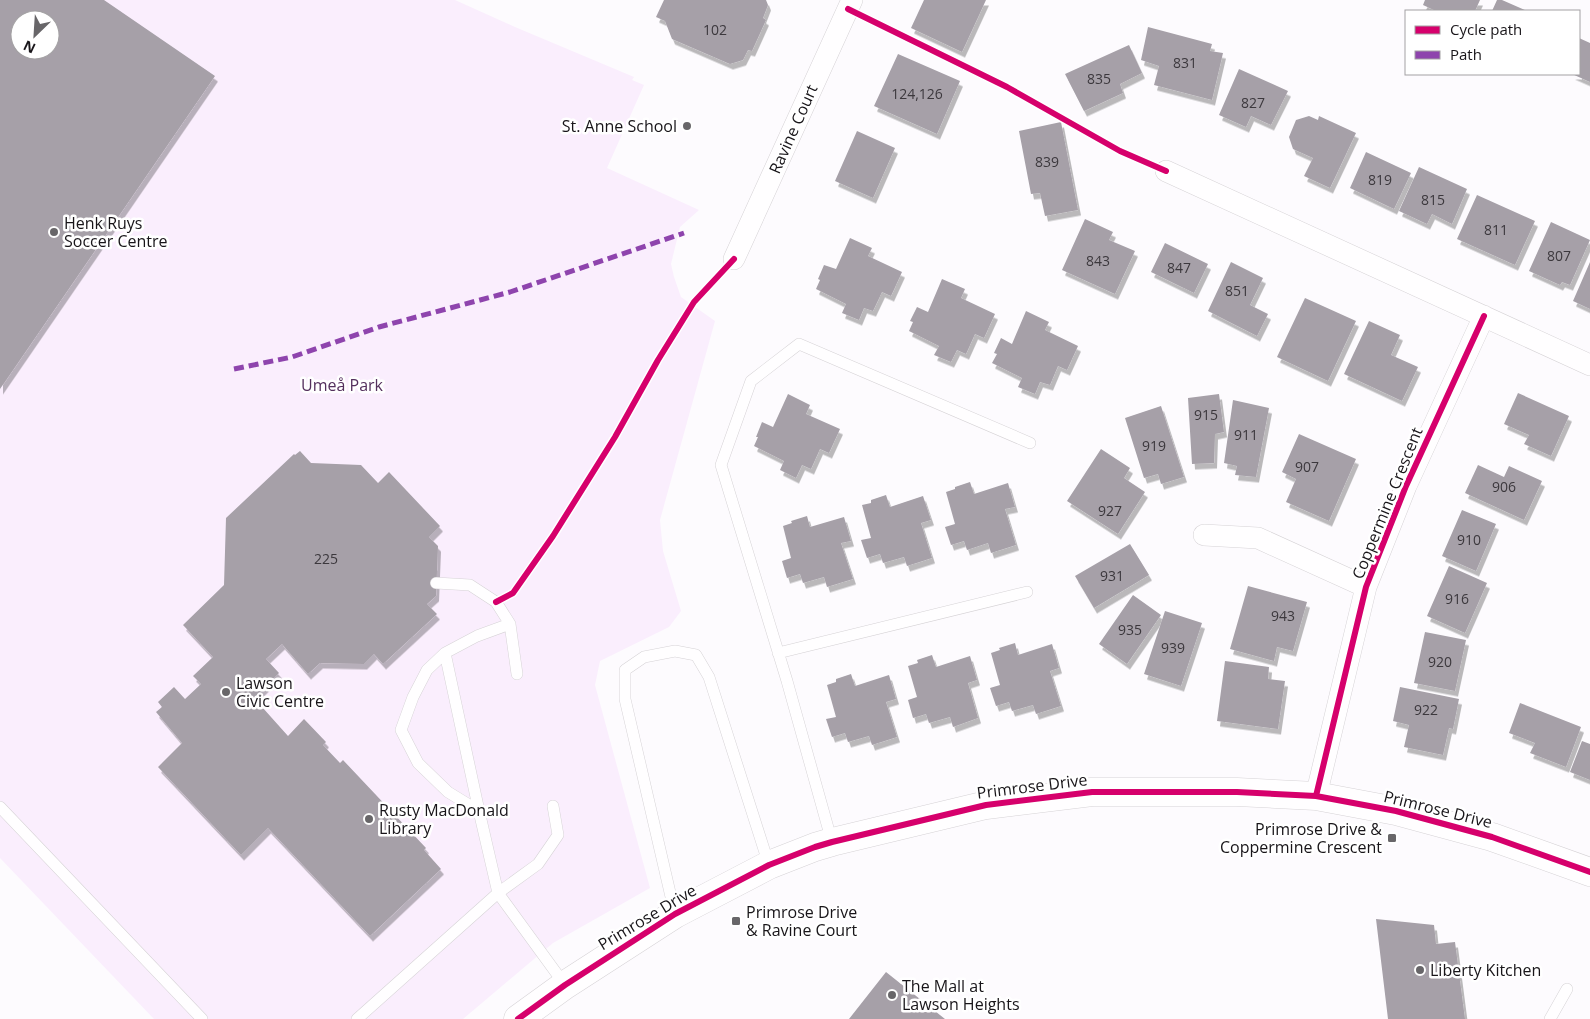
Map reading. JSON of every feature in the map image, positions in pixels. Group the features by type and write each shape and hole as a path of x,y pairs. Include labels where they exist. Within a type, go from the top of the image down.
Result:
{"street":[{"name":"Ravine Court","path":"734,259 852,0"},
{"path":"1166,171 1590,365"},
{"name":"Coppermine Crescent","path":"1316,796 1366,588 1406,486 1484,316"},
{"path":"1204,535 1258,538 1366,588"},
{"name":"Primrose Drive","path":"518,1019 565,985 675,914 769,865 832,842 986,804 1092,792 1237,792 1316,796 1396,811 1492,837 1590,872"}],"lane":[{"path":"832,842 778,652 721,465 751,381 799,344 1030,444"},
{"path":"436,583 470,584 496,602 510,624 517,674"},
{"path":"778,652 1027,592"},
{"path":"479,812 448,792 418,763 401,730 413,697 427,670 445,653 477,636 510,624"},
{"path":"675,914 625,699 625,670 644,657 674,650 696,655 709,677 769,865"},
{"path":"445,653 498,894 565,985"},
{"path":"357,1019 498,894 538,864 558,835 553,806"},
{"path":"0,807 202,1019"},
{"path":"1550,1019 1567,989"}],"green space":[{"name":"Umeå Park","path":"0,0 455,0 634,77 632,80 644,85 607,168 699,210 680,227 671,264 681,297 715,321 660,520 663,551 681,611 669,627 600,661 595,685 650,888 553,943 463,1019 154,1019 0,858"}],"building":[{"name":"Henk Ruys Soccer Centre","path":"0,0 104,0 215,76 0,389"},
{"path":"664,0 766,0 768,5 763,18 766,20 752,51 748,50 743,60 730,64 672,39 665,21 656,17"},
{"path":"924,0 986,0 962,52 911,28"},
{"path":"1425,0 1480,0 1475,10 1434,10 1423,5"},
{"path":"1497,0 1502,0 1525,10 1492,10"},
{"path":"1148,27 1212,44 1210,51 1223,53 1212,100 1154,85 1159,66 1141,60"},
{"path":"1580,38 1590,43 1590,82 1574,75 1580,75"},
{"path":"1129,45 1142,73 1120,84 1123,93 1084,111 1065,74"},
{"path":"898,54 960,81 937,134 874,106"},
{"path":"1239,69 1288,91 1271,125 1251,116 1246,127 1219,115"},
{"path":"1309,116 1318,120 1319,116 1356,133 1330,188 1304,176 1313,158 1293,149 1289,137 1296,120"},
{"path":"1061,122 1078,210 1045,216 1040,193 1031,194 1019,131"},
{"path":"857,131 895,148 873,198 835,181"},
{"path":"1366,152 1411,173 1394,209 1350,188"},
{"path":"1419,167 1467,189 1452,224 1432,214 1427,224 1399,211"},
{"path":"1477,195 1535,221 1515,265 1457,239"},
{"path":"1085,219 1113,232 1109,240 1135,251 1115,294 1062,270"},
{"path":"1551,222 1590,240 1570,285 1562,282 1560,285 1529,271"},
{"path":"850,238 872,248 868,256 902,272 891,296 882,292 873,311 864,308 859,320 842,313 846,304 816,289 824,265 836,269"},
{"path":"1165,243 1208,264 1194,293 1151,272"},
{"path":"1231,262 1263,278 1250,305 1268,314 1257,336 1208,311"},
{"path":"1590,262 1590,309 1573,301"},
{"path":"942,279 965,289 961,298 995,314 984,338 975,334 966,354 957,350 951,362 934,355 939,346 909,331 913,322 910,321 917,307 928,312"},
{"path":"1305,298 1356,321 1328,381 1277,357"},
{"path":"1026,311 1049,322 1045,330 1078,346 1067,370 1058,366 1050,385 1040,382 1035,394 1018,387 1022,378 992,363 997,354 994,353 1001,338 1012,344"},
{"path":"1369,321 1400,335 1391,355 1418,367 1402,401 1344,374"},
{"path":"1518,393 1569,416 1551,456 1524,444 1529,435 1504,424"},
{"path":"788,394 810,405 806,414 840,429 829,453 820,449 811,469 802,465 796,478 780,470 784,461 754,446 762,422 773,427"},
{"path":"1219,394 1224,432 1215,434 1214,463 1192,464 1188,398"},
{"path":"1233,400 1269,408 1256,477 1235,475 1237,466 1224,463"},
{"path":"1161,406 1184,477 1161,484 1158,474 1144,478 1125,418"},
{"path":"1299,434 1356,459 1329,521 1286,502 1296,479 1282,472"},
{"path":"1101,449 1130,468 1124,478 1145,492 1118,534 1067,501"},
{"name":"Lawson Civic Centre","path":"300,451 311,463 361,465 378,483 389,472 440,526 429,537 438,546 436,596 427,604 437,614 383,664 374,654 364,664 320,663 308,674 282,644 266,659 279,673 254,698 288,736 304,719 326,742 323,745 340,763 343,760 426,848 424,850 441,869 370,936 268,828 241,855 158,767 182,743 156,712 162,707 158,702 174,687 185,699 201,684 193,676 213,657 183,625 224,585 226,518 294,454"},
{"path":"1478,465 1504,477 1509,466 1542,481 1524,520 1465,493"},
{"path":"970,482 974,494 1008,483 1015,507 1005,509 1016,545 991,553 988,543 967,550 964,541 951,545 945,527 955,524 946,492"},
{"path":"886,495 890,507 923,496 931,520 921,523 932,558 907,566 904,557 883,563 880,554 867,558 861,540 871,538 862,505 871,503 871,500"},
{"path":"1462,510 1496,524 1476,571 1442,556"},
{"path":"807,516 810,527 844,517 851,541 841,543 853,579 827,587 824,577 803,583 800,574 787,578 782,561 791,558 783,526 792,523 791,521"},
{"path":"1130,544 1149,575 1094,608 1075,576"},
{"path":"1449,566 1487,583 1465,633 1427,616"},
{"path":"1248,586 1307,602 1293,651 1277,647 1274,661 1230,649"},
{"path":"1133,595 1161,615 1127,664 1099,644"},
{"path":"1165,611 1202,623 1181,686 1144,674"},
{"path":"1425,632 1466,640 1455,691 1414,683"},
{"path":"1015,643 1018,655 1052,644 1059,668 1050,671 1061,706 1036,714 1033,705 1012,711 1009,702 996,706 990,688 1000,685 991,653 1000,650 999,648"},
{"path":"932,655 936,667 970,656 977,680 968,683 978,718 953,727 950,717 929,723 926,714 913,718 908,700 917,697 908,666 918,663 917,660"},
{"path":"1225,661 1269,667 1268,679 1285,681 1278,729 1217,721"},
{"path":"851,674 855,686 889,675 896,699 886,702 897,737 872,745 869,736 848,742 845,733 832,737 826,719 836,717 827,685 836,682 836,679"},
{"path":"1400,687 1459,699 1453,729 1449,728 1443,755 1404,747 1409,725 1393,721"},
{"path":"1520,703 1581,727 1566,767 1530,753 1535,743 1509,733"},
{"path":"1582,741 1590,744 1590,780 1570,772"},
{"path":"1376,919 1434,925 1436,944 1455,942 1465,1019 1388,1019"},
{"name":"The Mall at Lawson Heights","path":"886,972 945,1019 849,1019"}],"marked path":[{"path":"234,369 292,357 379,327 510,292 684,233"}],"cycle path":[{"path":"848,9 1007,87 1120,151 1166,171"},
{"path":"496,602 513,593 553,536 615,437 658,360 694,302 734,259"},
{"path":"1316,796 1366,587 1406,486 1484,316"},
{"path":"518,1019 565,985 675,914 769,865 832,842 986,805 1092,792 1237,792 1316,796 1396,811 1492,837 1590,872"}],"place":[{"name":"St. Anne School","path":"687,126"},
{"name":"Henk Ruys Soccer Centre","path":"54,232"},
{"name":"Lawson Civic Centre","path":"226,692"},
{"name":"Rusty MacDonald Library","path":"369,819"},
{"name":"Primrose Drive & Coppermine Crescent","path":"1392,838"},
{"name":"Primrose Drive & Ravine Court","path":"736,921"},
{"name":"Liberty Kitchen","path":"1420,970"},
{"name":"The Mall at Lawson Heights","path":"892,995"}]}
